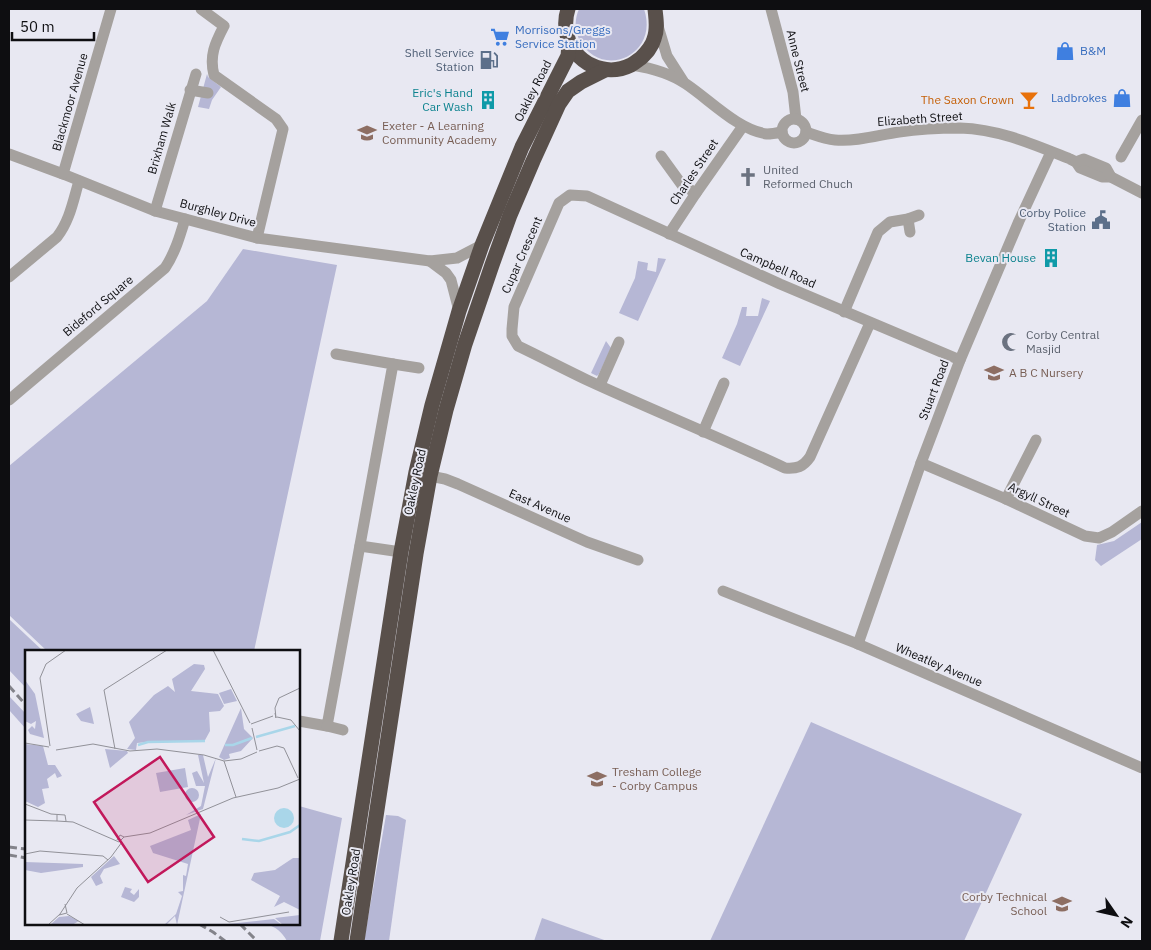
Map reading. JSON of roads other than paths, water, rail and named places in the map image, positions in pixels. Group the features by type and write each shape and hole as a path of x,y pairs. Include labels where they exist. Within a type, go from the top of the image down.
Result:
{"highway":[{"path":"568,9 565,28 569,44 577,55 590,65 605,70"},
{"path":"632,65 646,53 654,40 657,24 655,9"},
{"name":"Oakley Road","path":"342,941 401,552 416,472 432,405 459,311 482,245 510,173 568,56 569,44"},
{"name":"Oakley Road","path":"357,941 404,629 430,476 446,410 468,336 492,264 530,168 559,104 568,91 581,82 605,70 617,70 632,65"}],"street":[{"name":"Blackmoor Avenue","path":"63,174 111,9"},
{"path":"201,9 224,26 213,54 211,64 214,75 276,119 283,129 257,238"},
{"name":"Anne Street","path":"771,9 793,92 796,119"},
{"path":"657,24 667,56 685,83"},
{"path":"632,65 659,71 685,83 743,126 769,134 782,132"},
{"name":"Brixham Walk","path":"155,211 196,74"},
{"path":"190,90 208,93"},
{"path":"796,119 803,124 806,132 801,140 792,142 787,140 782,132 784,124 796,119"},
{"path":"1121,157 1142,120"},
{"name":"Charles Street","path":"669,234 743,126"},
{"name":"Elizabeth Street","path":"806,132 826,139 837,140 939,129 986,130 1021,140 1076,162 1084,159 1106,168 1111,176 1142,193"},
{"name":"Stuart Road","path":"858,644 921,463 960,360 1016,228 1051,152"},
{"name":"Burghley Drive","path":"9,154 155,211 257,238 430,261 457,258 482,245"},
{"path":"661,156 682,185 696,193"},
{"path":"9,278 57,237 63,229 80,181"},
{"name":"Cupar Crescent","path":"586,196 570,195 559,203 514,307 512,336 518,346 703,432 785,468 805,464 810,457 870,323"},
{"name":"Campbell Road","path":"586,196 844,312 960,360"},
{"path":"844,312 878,232 890,222 913,217 910,232"},
{"name":"Bideford Square","path":"9,400 164,268 171,259 185,219"},
{"path":"430,261 446,273 451,280 459,311"},
{"path":"600,385 619,342"},
{"path":"336,354 419,368"},
{"path":"326,726 393,364"},
{"path":"703,432 724,383"},
{"path":"1006,499 1036,440"},
{"name":"Argyll Street","path":"921,463 1006,499 1084,536 1099,538 1112,532 1142,511"},
{"name":"East Avenue","path":"430,476 458,484 587,542 638,560"},
{"path":"360,546 401,552"},
{"name":"Wheatley Avenue","path":"723,591 858,644 1142,768"},
{"path":"300,721 343,730"}],"railway":[{"path":"9,686 25,704"},
{"path":"9,847 25,849"},
{"path":"9,855 25,858"},
{"path":"201,925 225,941"},
{"path":"241,925 257,941"}],"place":[{"name":"Morrisons/Greggs Service Station","path":"500,37"},
{"name":"B&M","path":"1065,51"},
{"name":"Shell Service Station","path":"489,60"},
{"name":"Ladbrokes","path":"1122,98"},
{"name":"Eric's Hand Car Wash","path":"488,100"},
{"name":"The Saxon Crown","path":"1029,100"},
{"name":"Exeter - A Learning Community Academy","path":"367,133"},
{"name":"United Reformed Chuch","path":"748,177"},
{"name":"Corby Police Station","path":"1101,220"},
{"name":"Bevan House","path":"1051,258"},
{"name":"Corby Central Masjid","path":"1011,342"},
{"name":"A B C Nursery","path":"994,373"},
{"name":"Tresham College - Corby Campus","path":"597,779"},
{"name":"Corby Technical School","path":"1062,904"}]}
